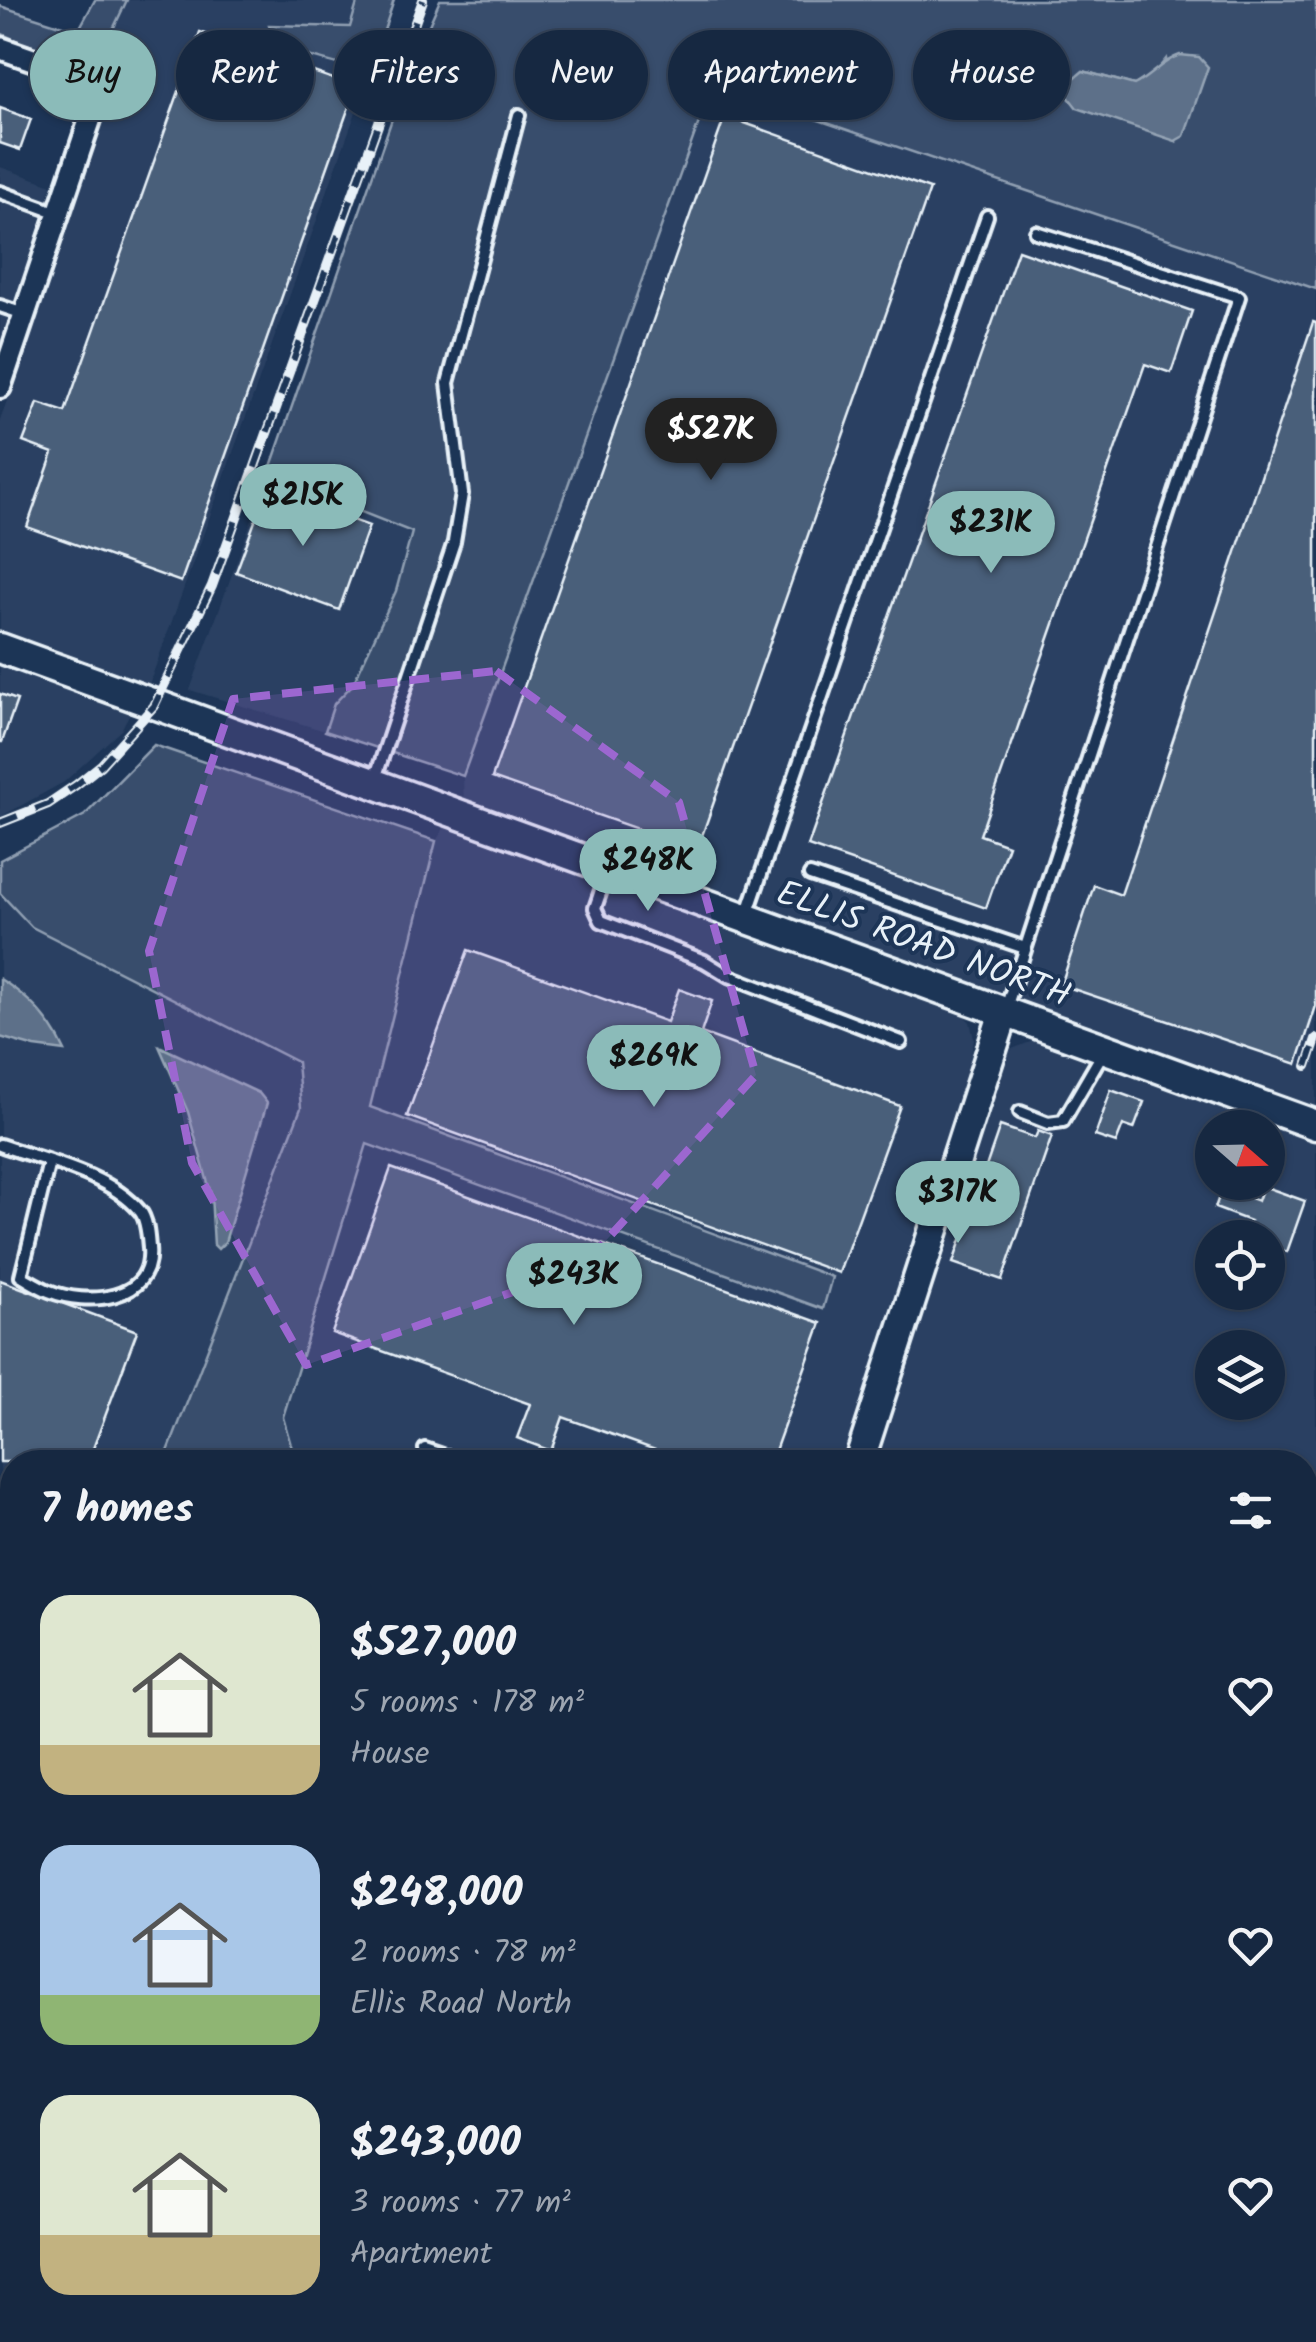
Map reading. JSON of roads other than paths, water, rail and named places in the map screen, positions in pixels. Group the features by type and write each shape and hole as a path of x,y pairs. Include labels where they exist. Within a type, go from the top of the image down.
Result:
{"street":[{"path":"0,48 102,84 0,387"},
{"name":"ELLIS ROAD NORTH","path":"0,648 1316,1125"},
{"path":"863,1450 1004,1012"}],"lane":[{"path":"373,784 454,542 462,494 448,382 518,120"},
{"path":"0,192 58,213"},
{"path":"746,919 987,216"},
{"path":"1004,1012 1239,297 1036,232"},
{"path":"0,306 24,314"},
{"path":"608,869 595,908 601,921 704,961 728,976 902,1042"},
{"path":"810,875 1025,948"},
{"path":"1020,1112 1048,1123 1062,1121 1105,1048"},
{"path":"0,1145 49,1162 119,1191 143,1214 150,1253 142,1279 127,1292 92,1299 50,1292 22,1276 49,1162"}],"railway":[{"path":"0,823 48,804 76,785 101,765 154,706 212,586 423,0"},
{"path":"1307,1066 1316,1039"}]}
